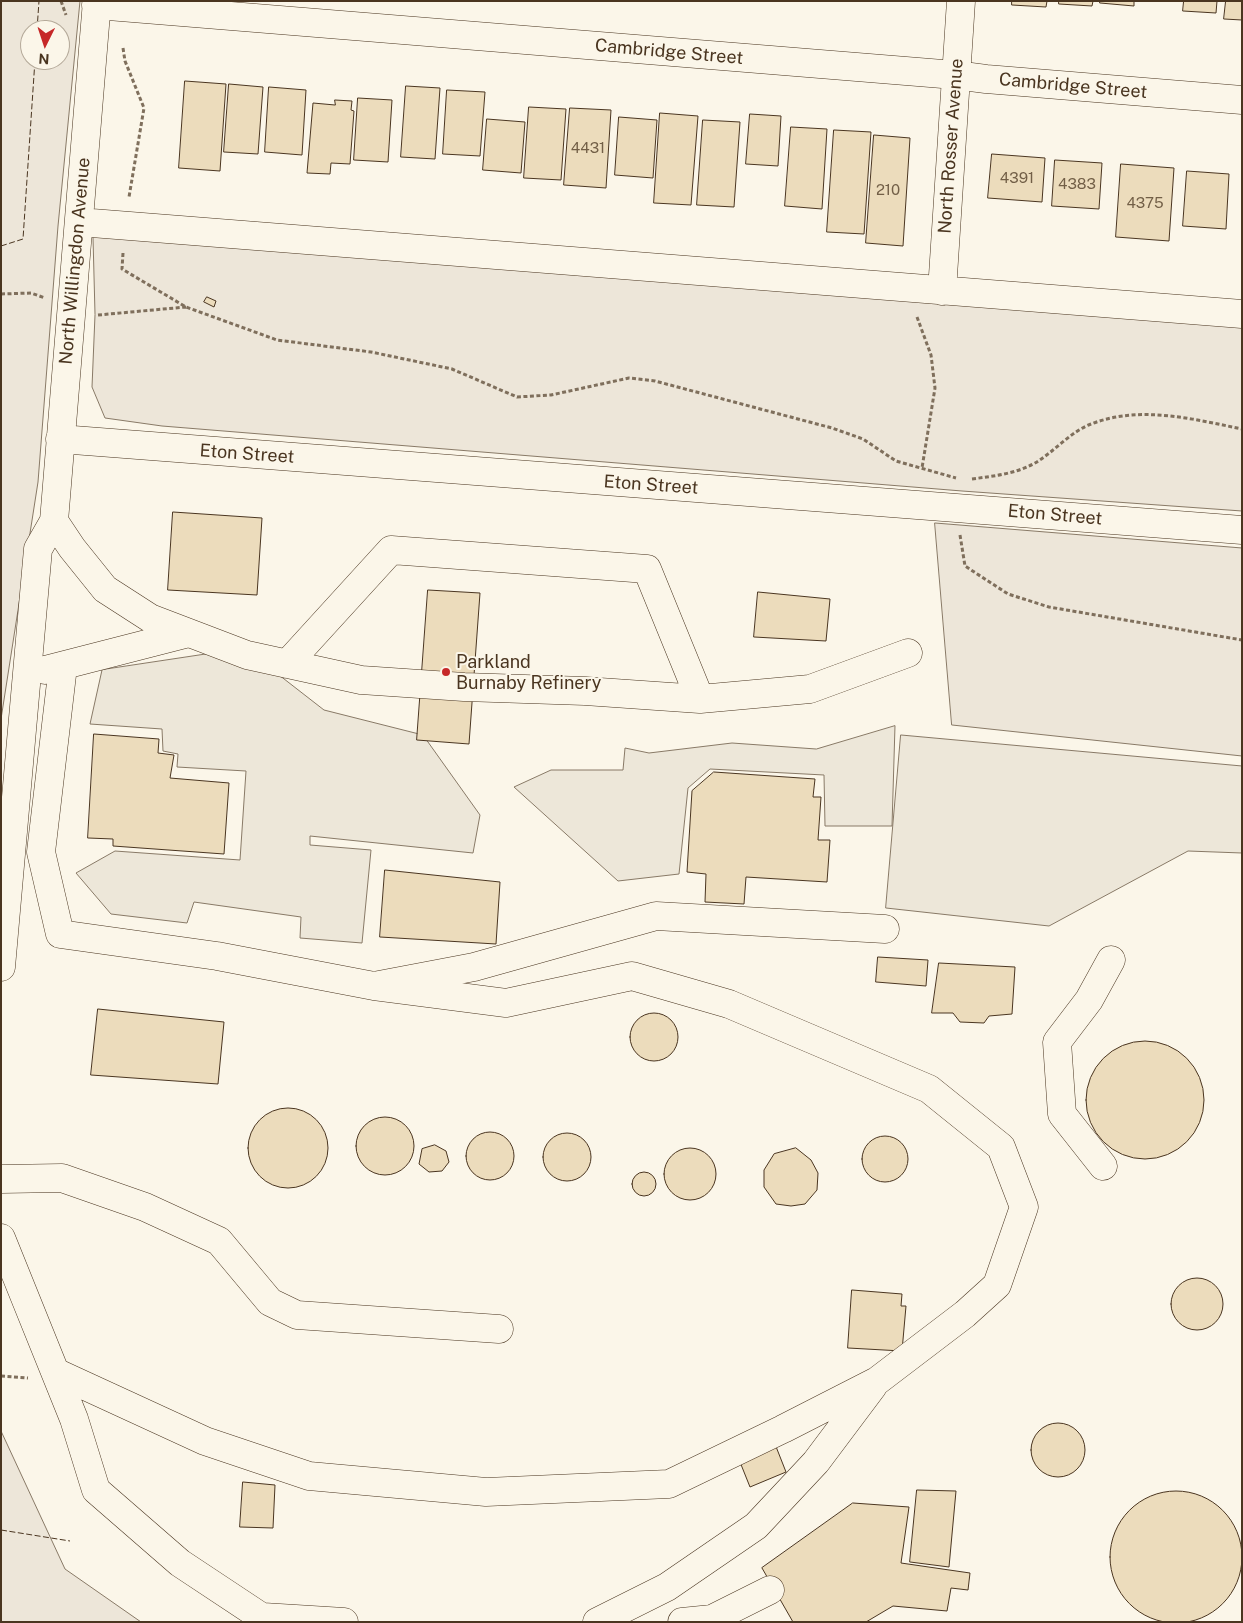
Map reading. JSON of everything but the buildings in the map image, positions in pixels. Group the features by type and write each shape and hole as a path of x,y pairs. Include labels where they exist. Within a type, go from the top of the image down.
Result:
{"street":[{"name":"North Rosser Avenue","path":"942,291 955,75 962,1"},
{"name":"Cambridge Street","path":"97,3 1242,100"},
{"name":"North Willingdon Avenue","path":"54,521 97,3"},
{"path":"78,222 1242,314"},
{"name":"Eton Street","path":"60,439 1242,530"},
{"path":"1,967 38,549 54,521 72,548 105,590 150,618 246,655 361,680 464,687 585,691 700,699 810,689 908,653"},
{"path":"287,664 391,550 647,569 700,699"},
{"path":"27,675 190,633"},
{"path":"55,1372 205,1441 309,1476 486,1492 669,1484 877,1381 965,1314 997,1284 1024,1207 1001,1147 929,1089 729,1004 632,976 506,1003 374,986 217,956 60,934 41,852 64,666"},
{"path":"374,986 474,967 656,916 885,929"},
{"path":"1102,1166 1062,1114 1057,1042 1089,1000 1111,960"},
{"path":"1,1179 62,1178 145,1207 211,1237 219,1241 270,1302 297,1315 499,1329"},
{"path":"1,1238 74,1419 96,1490 180,1563 266,1620 344,1622"},
{"path":"597,1622 667,1587 756,1526 816,1462 877,1381"},
{"path":"682,1622 712,1619 770,1590"}],"path":[{"path":"122,45 144,108 123,225 122,269 186,307 277,340 371,352 452,370 517,397 551,395 629,378 655,381 832,428 864,439 896,461 964,480 1014,472 1035,463 1063,441 1090,424 1115,418 1152,414 1184,417 1242,429"},
{"path":"913,289 912,303 931,354 935,388 922,468"},
{"path":"1,294 31,293 71,309 96,315 186,307"},
{"path":"959,533 965,566 1008,594 1049,607 1242,640"}],"shaded area":[{"path":"1,1 80,1 58,226 38,482 1,719"},
{"path":"93,222 1242,315 1242,511 962,491 162,426 105,418 92,387 95,315"},
{"path":"935,523 1242,548 1242,756 952,725"},
{"path":"220,652 270,668 324,710 423,735 480,815 473,853 310,836 310,845 371,850 362,943 300,938 301,917 194,902 187,923 111,914 76,873 115,851 240,860 246,771 177,767 178,754 163,751 162,729 90,724 102,670"},
{"path":"895,726 892,826 825,826 824,775 710,769 688,788 679,874 618,881 514,787 551,770 623,770 625,748 649,753 732,743 816,749"},
{"path":"901,735 1242,766 1242,853 1188,851 1049,926 886,908"},
{"path":"1,1431 65,1569 141,1622 1,1622"}],"fence":[{"path":"38,20 39,1"},
{"path":"1,246 23,239 34,70"},
{"path":"1,1530 70,1541"}],"place":[{"name":"Parkland Burnaby Refinery","path":"446,672"}]}
